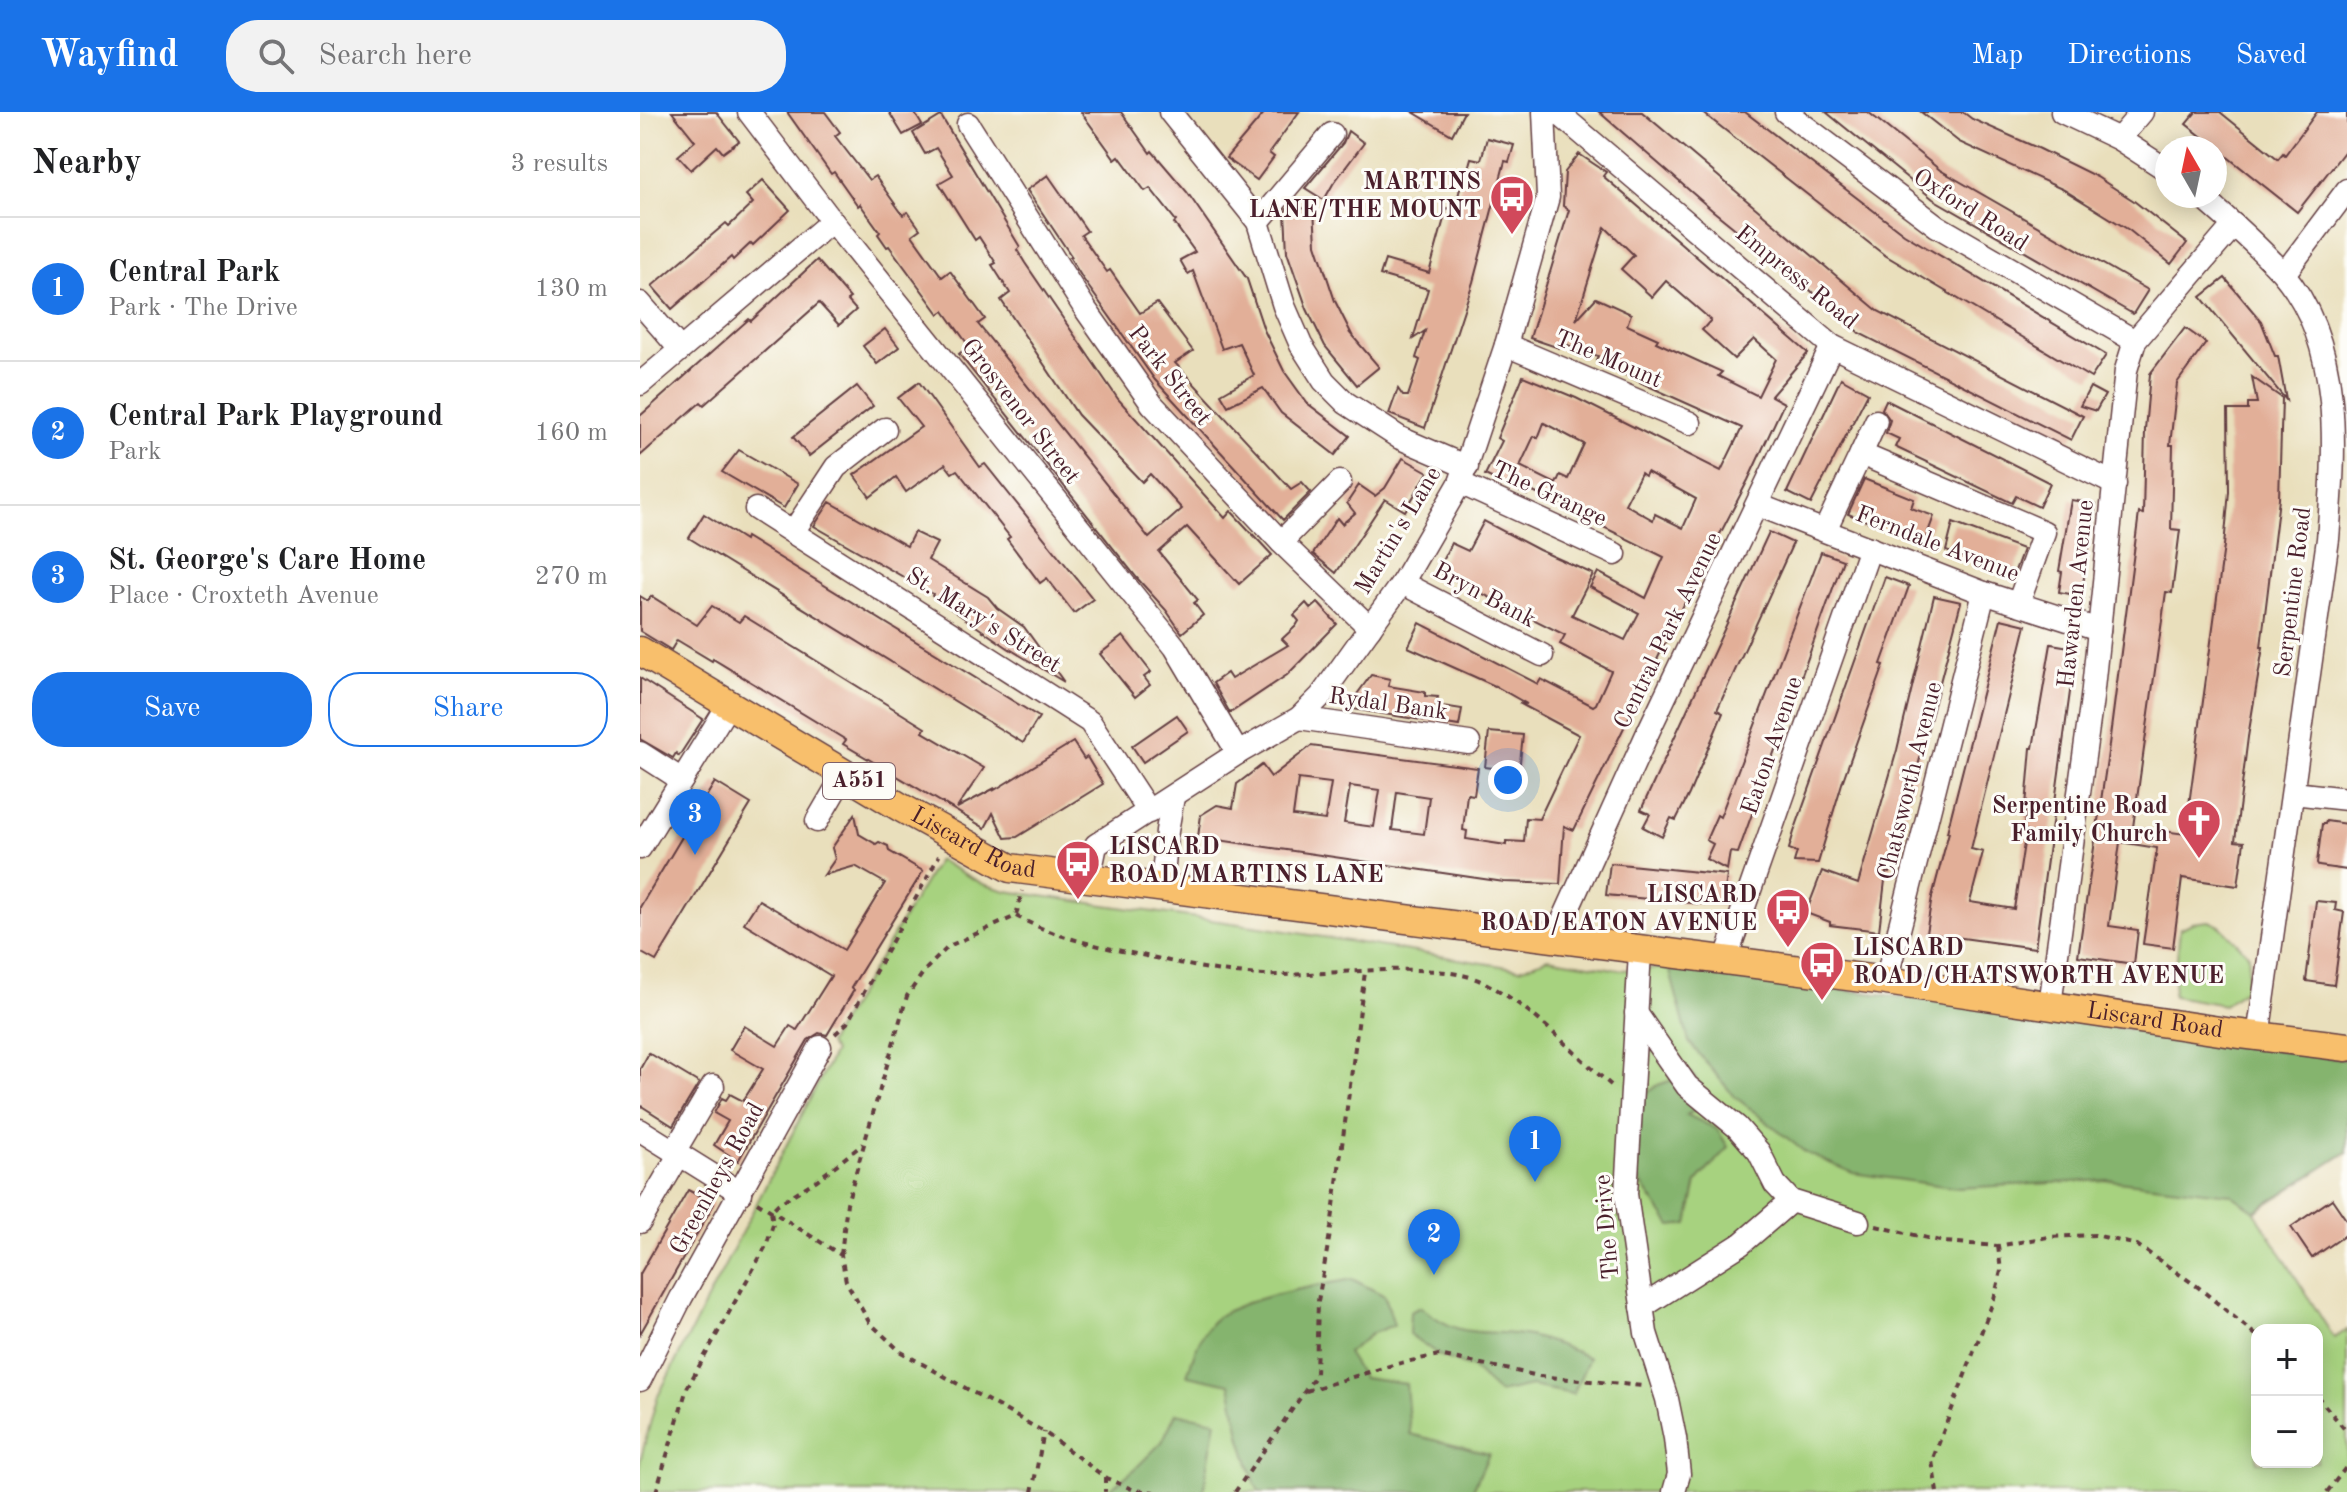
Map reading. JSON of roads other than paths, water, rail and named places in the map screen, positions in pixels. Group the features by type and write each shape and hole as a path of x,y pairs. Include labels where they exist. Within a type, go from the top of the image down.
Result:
{"main road":[{"name":"Liscard Road","path":"640,651 949,836 1010,868 1640,952 1886,981 2258,1037 2347,1047"}],"street":[{"name":"Grosvenor Street","path":"749,112 832,221 1175,647 1238,753"},
{"path":"1170,112 1258,222 1332,134"},
{"name":"Martin's Lane","path":"1089,879 1096,845 1238,753 1299,718 1321,696 1402,583 1464,475 1506,345 1548,197 1544,112"},
{"name":"Empress Road","path":"1557,112 1832,346 2115,484"},
{"name":"Oxford Road","path":"1786,112 1937,226 2135,341"},
{"path":"2062,112 2119,139 2155,162"},
{"path":"2119,139 2142,112"},
{"name":"Park Street","path":"968,124 1086,310 1152,404 1281,542 1370,628"},
{"path":"2284,274 2347,190"},
{"name":"Serpentine Road","path":"2215,208 2284,274 2304,306 2323,346 2339,421 2328,539 2258,1037"},
{"path":"640,384 832,221"},
{"name":"The Grange","path":"1258,222 1284,306 1301,345 1324,381 1346,403 1464,475 1615,554"},
{"name":"Hawarden Avenue","path":"2050,1005 2092,698 2126,370 2135,341 2234,225"},
{"path":"640,303 680,349"},
{"name":"The Mount","path":"1506,345 1690,423"},
{"name":"Central Park Avenue","path":"1554,940 1649,730 1832,346"},
{"path":"1825,530 1876,421"},
{"path":"793,532 836,467 885,429"},
{"path":"1861,454 2044,532 2018,604"},
{"path":"1281,542 1340,482"},
{"name":"Ferndale Avenue","path":"1758,505 1984,593 2099,630"},
{"name":"St. Mary's Street","path":"756,509 1090,722 1149,812"},
{"name":"Eaton Avenue","path":"1725,961 1870,548"},
{"name":"Bryn Bank","path":"1402,583 1542,655"},
{"name":"Chatsworth Avenue","path":"1886,981 1984,593"},
{"path":"640,848 729,704"},
{"name":"Rydal Bank","path":"1299,718 1469,743"},
{"path":"640,753 682,780"},
{"path":"817,821 845,773"},
{"path":"2293,793 2347,799"},
{"path":"1162,887 1173,797"},
{"name":"The Drive","path":"1640,952 1626,1194 1646,1333 1664,1389 1679,1474 1674,1492"},
{"path":"1636,1013 1687,1086 1737,1127 1759,1152 1775,1184 1791,1201 1858,1222"},
{"name":"Greenheys Road","path":"640,1380 681,1298 820,1047"},
{"path":"640,1222 713,1086"},
{"path":"640,1130 741,1193"},
{"path":"1642,1307 1741,1244 1791,1201"}],"place":[{"name":"MARTINS LANE/THE MOUNT","path":"1512,236"},
{"name":"St. George's Care Home","path":"695,855"},
{"name":"Serpentine Road Family Church","path":"2199,860"},
{"name":"LISCARD ROAD/MARTINS LANE","path":"1078,901"},
{"name":"LISCARD ROAD/EATON AVENUE","path":"1788,949"},
{"name":"LISCARD ROAD/CHATSWORTH AVENUE","path":"1822,1002"},
{"name":"Central Park","path":"1535,1182"},
{"name":"Central Park Playground","path":"1434,1275"}]}
